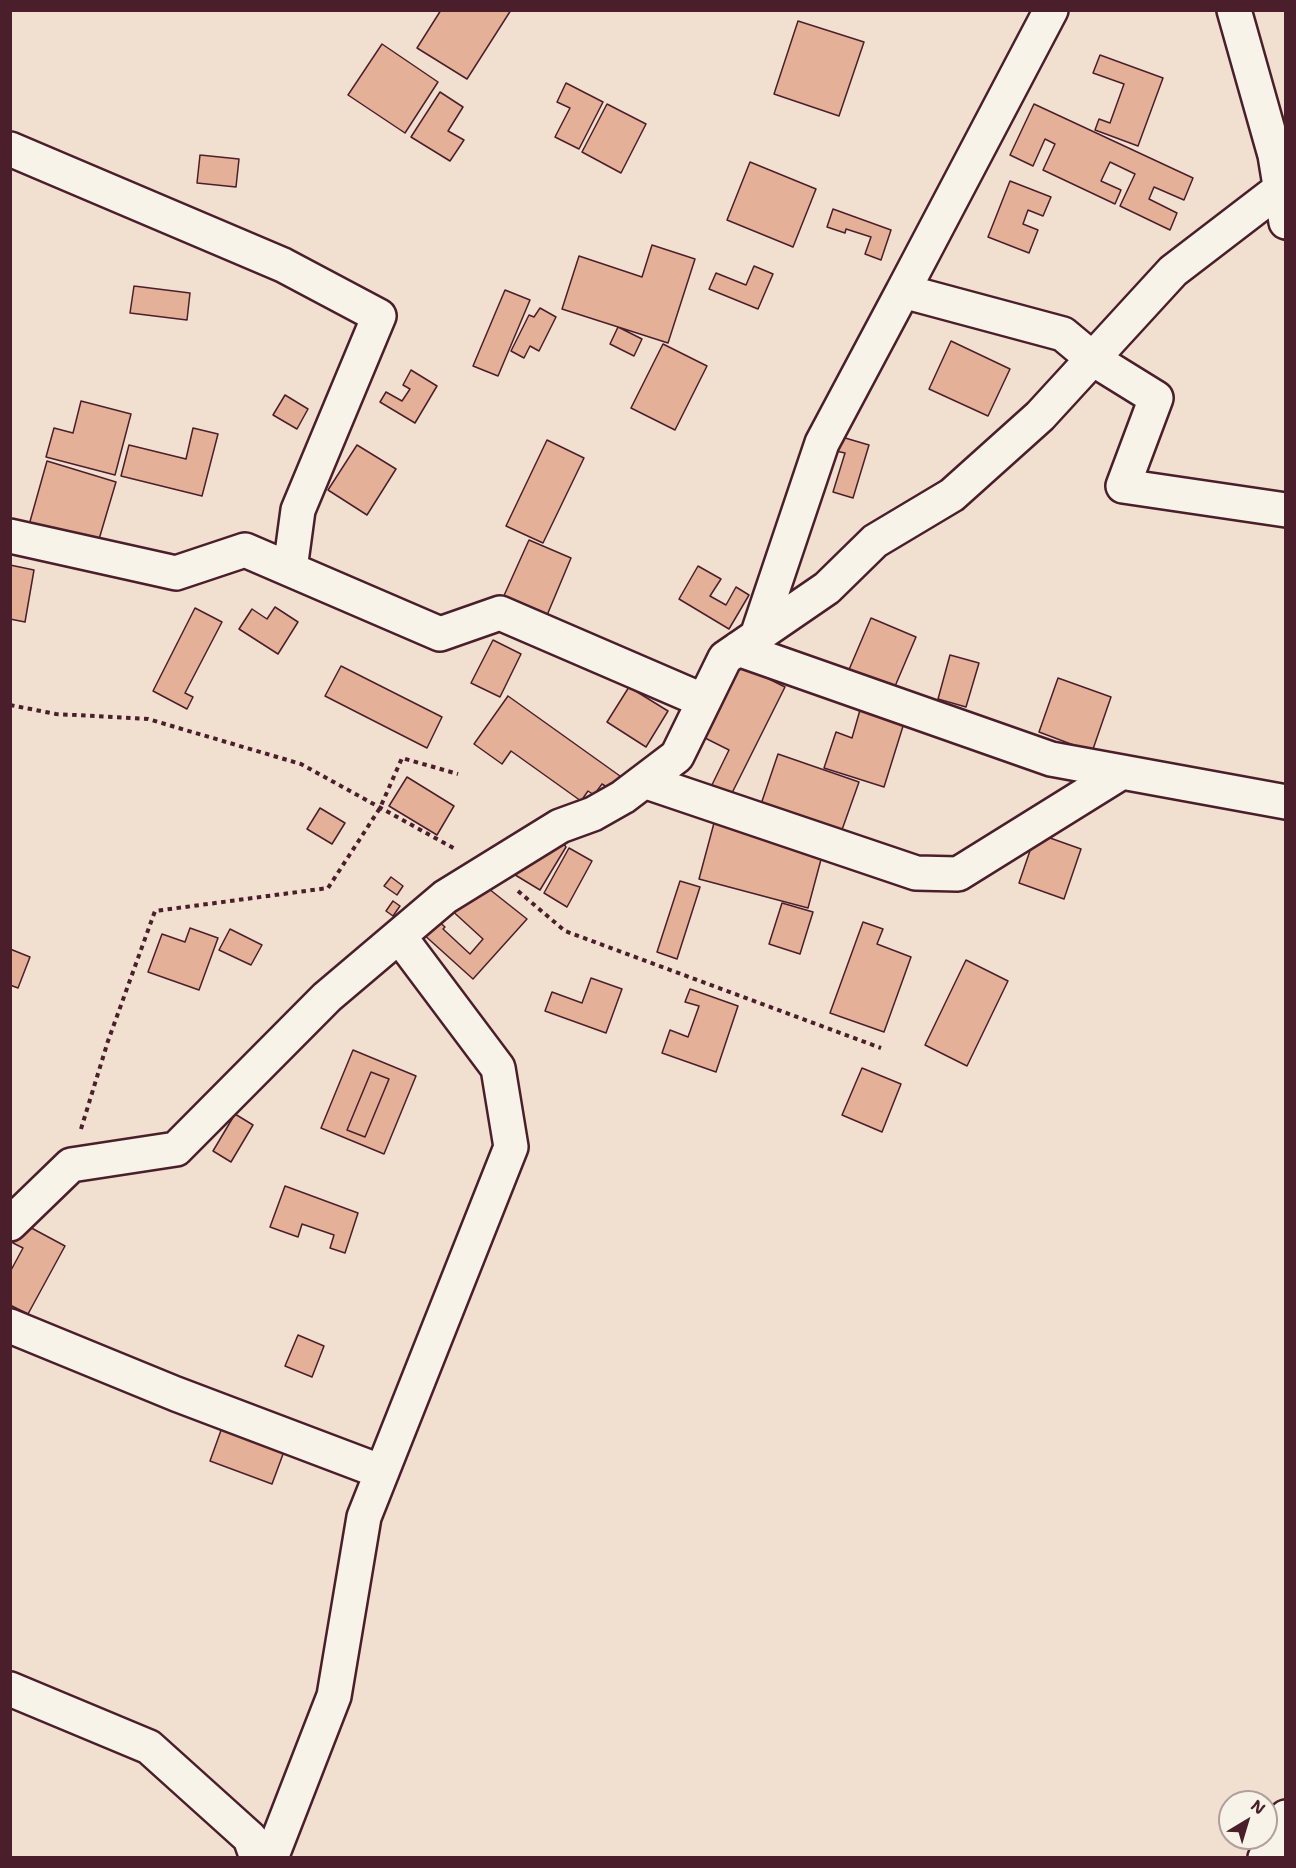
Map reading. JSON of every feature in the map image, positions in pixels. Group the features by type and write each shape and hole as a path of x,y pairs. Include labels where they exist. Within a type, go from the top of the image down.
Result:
{"street":[{"path":"748,643 822,443 1051,10"},
{"path":"1234,10 1275,155 1286,222"},
{"path":"10,149 283,265 379,316 298,510 290,569"},
{"path":"10,1224 70,1165 177,1149 327,997 445,897 560,826 593,814 623,797 677,756 725,658 827,588 875,541 952,495 1040,416 1173,272 1280,189"},
{"path":"903,291 1063,334 1093,359 1156,398 1123,486 1286,510"},
{"path":"10,536 176,573 245,550 440,634 500,613 704,701"},
{"path":"748,643 1051,759 1286,802"},
{"path":"644,781 916,873 958,874 1122,772"},
{"path":"270,1857 334,1696 364,1518 511,1147 498,1068 399,936"},
{"path":"10,1326 176,1394 382,1472"},
{"path":"10,1689 149,1747 250,1838 257,1857"},
{"path":"1265,1857 1286,1817"}],"path":[{"path":"70,1165 108,1041 155,911 328,888 380,808 402,758 458,774"}],"building":[{"path":"441,10 511,10 467,79 417,48"},
{"path":"798,21 864,42 839,116 774,94"},
{"path":"382,44 438,82 405,133 348,95"},
{"path":"1100,55 1163,78 1138,146 1095,130 1099,119 1110,123 1124,84 1093,73"},
{"path":"566,83 603,102 579,149 555,137 570,108 557,102"},
{"path":"440,92 463,107 448,131 464,140 450,161 411,137"},
{"path":"607,104 646,124 621,173 582,152"},
{"path":"1034,104 1193,178 1184,200 1154,187 1149,199 1177,213 1170,230 1120,206 1135,174 1110,162 1101,181 1121,190 1115,204 1043,170 1055,144 1045,139 1033,166 1010,155"},
{"path":"200,155 239,159 236,187 197,183"},
{"path":"750,162 816,189 793,247 727,220"},
{"path":"1010,181 1051,197 1043,216 1028,210 1023,224 1038,230 1029,253 988,237"},
{"path":"833,209 891,230 881,260 865,254 871,237 846,229 845,233 827,227"},
{"path":"652,245 695,259 668,343 562,309 579,256 642,277"},
{"path":"754,266 773,274 758,309 709,289 716,273 746,285"},
{"path":"134,286 190,293 187,320 130,313"},
{"path":"505,290 530,300 498,376 473,366"},
{"path":"540,308 556,317 539,351 530,346 524,358 511,351 529,315 534,317"},
{"path":"618,327 642,339 634,356 610,344"},
{"path":"951,341 1010,369 988,416 929,389"},
{"path":"663,344 707,366 675,430 631,408"},
{"path":"411,370 437,386 415,423 380,402 386,392 402,401 410,389 403,385"},
{"path":"285,395 308,409 297,429 273,415"},
{"path":"81,401 131,414 115,475 46,457 54,428 73,433"},
{"path":"193,428 218,434 202,496 121,476 129,445 186,459"},
{"path":"835,435 869,445 853,498 833,492 845,453 831,450"},
{"path":"547,440 584,458 543,543 506,526"},
{"path":"357,445 396,469 367,515 328,490"},
{"path":"47,461 116,482 97,546 29,525"},
{"path":"529,540 571,558 545,620 502,600"},
{"path":"10,565 34,570 25,622 10,619"},
{"path":"698,566 721,579 710,596 726,605 736,587 749,595 729,629 679,599"},
{"path":"275,607 298,622 278,654 239,629 252,609 267,619"},
{"path":"195,608 222,622 185,693 193,697 187,709 153,691"},
{"path":"871,618 916,637 893,691 848,672"},
{"path":"493,640 521,654 500,697 471,683"},
{"path":"950,655 979,663 966,707 938,699"},
{"path":"735,662 785,687 727,803 708,793 729,750 699,735"},
{"path":"341,666 442,717 427,748 325,696"},
{"path":"1058,678 1111,697 1092,752 1039,732"},
{"path":"629,687 668,711 646,747 607,722"},
{"path":"508,696 620,776 610,789 602,784 594,795 588,791 581,801 511,751 502,764 474,744"},
{"path":"860,710 904,723 884,787 824,768 836,732 852,738"},
{"path":"778,754 859,782 838,841 758,813"},
{"path":"407,777 454,806 437,835 389,806"},
{"path":"320,808 345,823 332,844 307,829"},
{"path":"714,823 823,852 808,908 699,879"},
{"path":"555,833 566,847 540,890 507,870"},
{"path":"1036,833 1081,849 1064,899 1019,883"},
{"path":"569,848 592,861 567,907 544,893"},
{"path":"391,877 403,886 397,895 384,886"},
{"path":"680,881 700,887 677,959 657,952"},
{"path":"484,885 527,919 473,979 422,933 435,918 445,927 443,929 470,954 483,939 448,907"},
{"path":"393,901 400,906 393,916 386,911"},
{"path":"782,903 813,912 800,954 769,944"},
{"path":"863,922 883,929 877,944 911,957 884,1032 830,1013"},
{"path":"190,928 218,938 199,990 148,972 162,934 185,942"},
{"path":"230,929 262,945 251,965 219,950"},
{"path":"10,949 30,957 18,988 10,985"},
{"path":"966,960 1008,981 967,1066 925,1045"},
{"path":"591,978 622,989 606,1033 545,1011 552,992 582,1003"},
{"path":"690,989 738,1006 716,1072 662,1053 670,1030 688,1037 699,1006 685,1002"},
{"path":"353,1050 416,1076 384,1154 321,1128","holes":["371,1072 389,1079 365,1137 347,1130"]},
{"path":"862,1068 901,1084 882,1132 842,1115"},
{"path":"371,1072 389,1079 365,1137 347,1130"},
{"path":"235,1114 253,1125 231,1162 213,1151"},
{"path":"285,1186 358,1213 345,1253 330,1248 334,1235 302,1224 298,1237 270,1227"},
{"path":"24,1224 65,1246 28,1314 10,1305 10,1272 23,1248 13,1243"},
{"path":"298,1335 324,1346 312,1377 285,1366"},
{"path":"224,1422 286,1446 272,1484 210,1461"}]}
